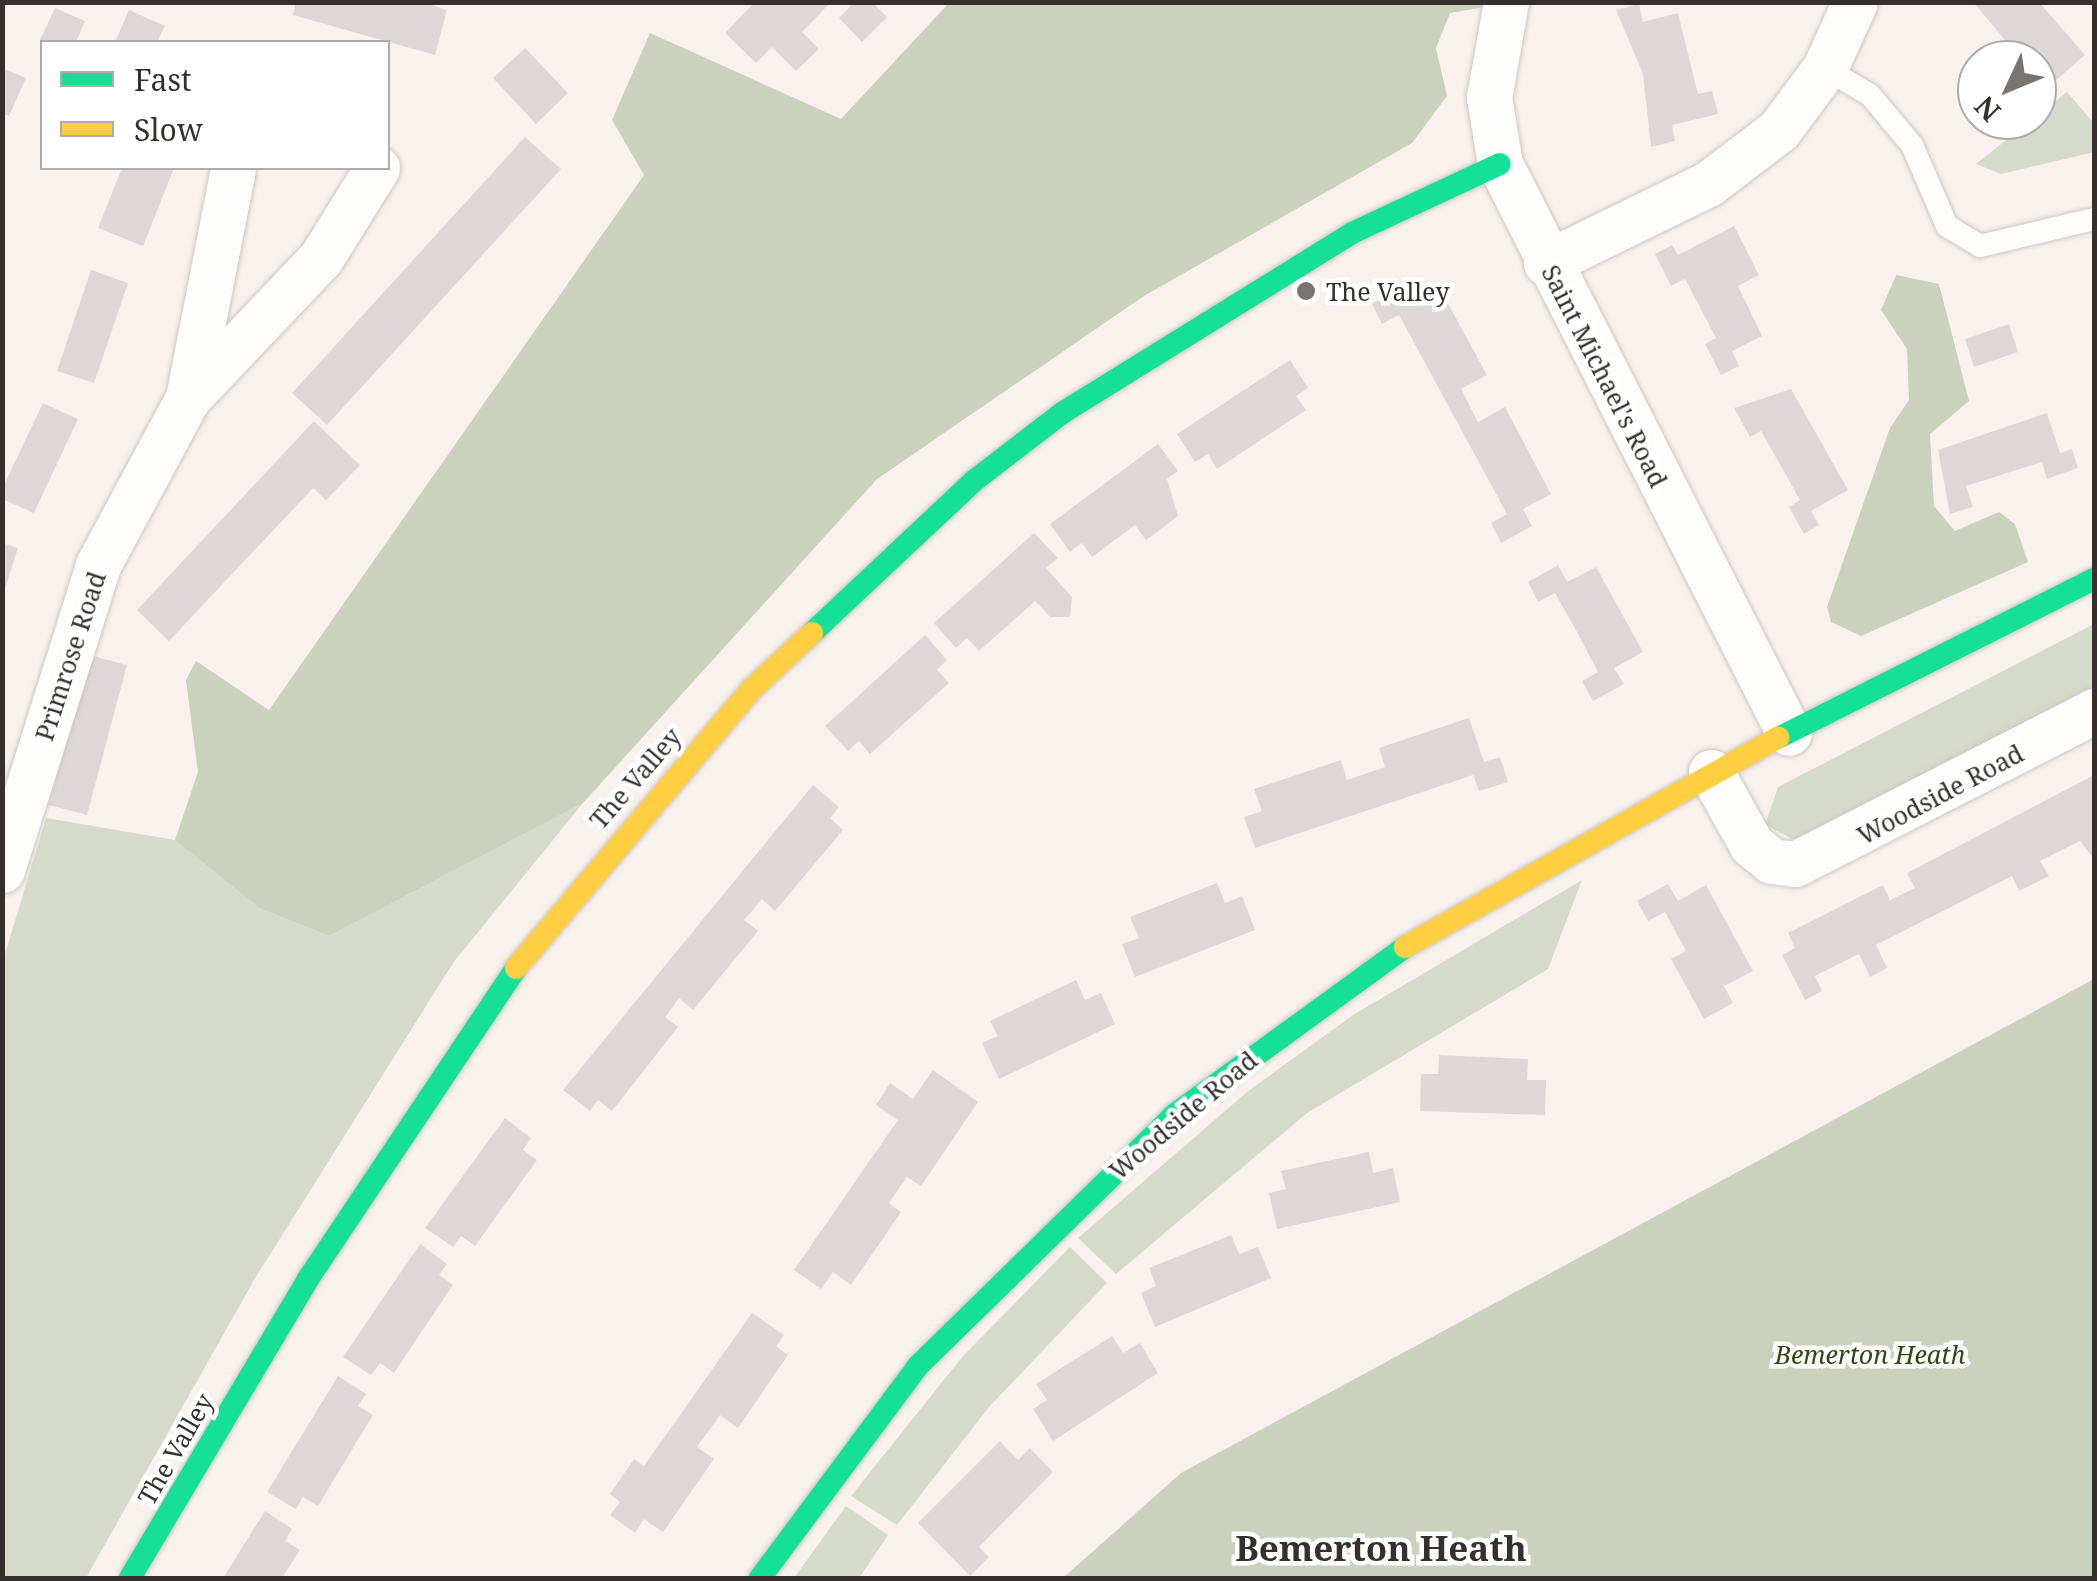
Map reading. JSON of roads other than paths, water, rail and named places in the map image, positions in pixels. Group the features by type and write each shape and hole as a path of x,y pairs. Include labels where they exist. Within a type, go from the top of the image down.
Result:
{"street":[{"name":"Saint Michael's Road","path":"1506,2 1489,96 1500,164 1546,263 1789,732"},
{"path":"1546,263 1742,160 1779,130 1825,68 1854,2"},
{"name":"The Valley","path":"130,1578 318,1264 528,950 752,689 975,480 1062,413 1352,233 1500,164"},
{"name":"Primrose Road","path":"188,398 233,170"},
{"name":"Primrose Road","path":"2,870 98,565 188,398 321,258 376,170"},
{"name":"Woodside Road","path":"760,1578 918,1366 1174,1115 1423,934 1711,772 2094,579"},
{"name":"Woodside Road","path":"1711,772 1750,844 1771,861 1795,864 2094,711"}],"lane":[{"path":"1825,68 1870,95 1912,144 1947,226 1980,246 2094,219"}],"place":[{"name":"The Valley","path":"1306,291"}],"district":[{"name":"Bemerton Heath","path":"1381,1548"}]}
